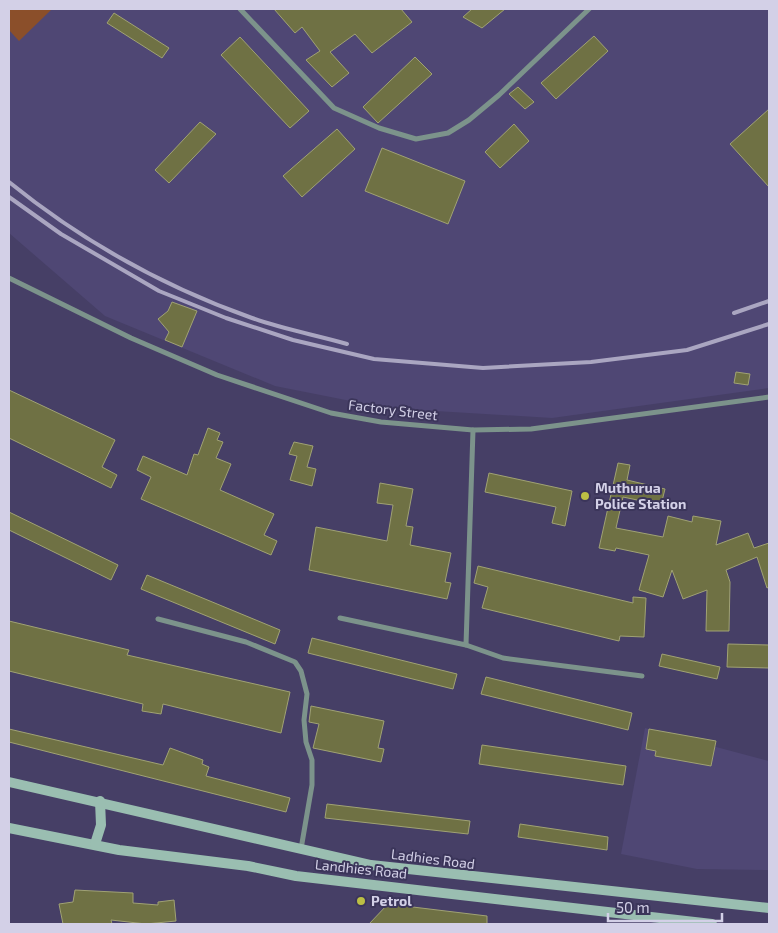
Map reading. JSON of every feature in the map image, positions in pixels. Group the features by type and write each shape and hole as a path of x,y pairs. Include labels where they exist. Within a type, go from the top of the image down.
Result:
{"main road":[{"name":"Ladhies Road","path":"10,783 100,801 168,820 371,865 449,875 769,908"},
{"path":"95,844 101,825 100,801"},
{"name":"Landhies Road","path":"9,828 119,850 248,866 296,876 712,924"}],"street":[{"path":"240,9 334,108 379,128 416,139 448,133 469,120 499,95 589,9"},
{"name":"Factory Street","path":"9,278 131,338 217,375 331,413 381,422 474,430 531,429 580,424 769,397"},
{"path":"466,644 474,430"},
{"path":"340,618 466,644 503,658 642,676"},
{"path":"158,619 246,642 296,662 301,671 307,694 304,720 306,742 312,760 312,785 300,850"}],"shaded area":[{"path":"9,9 769,9 769,388 552,418 386,408 275,386 105,316 9,233"},
{"path":"9,9 52,9 19,41 9,30"},
{"path":"645,728 769,761 769,870 697,869 621,854"}],"building":[{"path":"274,9 401,9 412,22 372,53 355,34 330,52 349,73 332,87 306,60 320,51 302,27 295,33"},
{"path":"472,9 505,9 482,28 463,17"},
{"path":"114,13 169,48 162,58 107,23"},
{"path":"594,36 608,51 556,99 541,83"},
{"path":"240,37 309,111 290,128 221,55"},
{"path":"415,57 432,74 378,123 363,107"},
{"path":"518,87 534,102 525,109 509,94"},
{"path":"769,109 769,187 730,144"},
{"path":"200,122 216,134 169,183 155,170"},
{"path":"514,124 529,141 500,168 485,152"},
{"path":"337,129 355,149 302,197 283,176"},
{"path":"382,148 465,181 448,224 365,191"},
{"path":"172,302 197,311 182,347 165,340 169,332 158,319 168,311"},
{"path":"736,372 750,374 748,385 734,383"},
{"path":"9,390 115,440 102,467 117,475 111,488 9,438"},
{"path":"208,428 220,433 217,440 223,442 216,458 231,464 220,490 274,514 264,535 277,541 271,555 141,499 151,477 137,470 143,456 187,475 194,454 198,455"},
{"path":"294,442 313,446 307,467 316,469 312,486 290,480 297,456 289,454"},
{"path":"618,463 630,465 627,480 665,489 661,505 623,497 616,528 663,537 668,516 692,522 693,516 721,521 716,545 748,533 754,548 769,543 769,587 767,588 757,557 726,570 730,582 729,631 706,631 707,590 683,599 672,570 663,597 639,590 649,555 616,548 615,551 599,548"},
{"path":"489,473 572,491 565,526 552,523 556,507 485,492"},
{"path":"380,483 413,489 406,526 413,527 410,545 451,553 445,582 451,583 447,599 309,570 316,527 387,541 393,505 377,503"},
{"path":"9,512 118,565 111,580 9,530"},
{"path":"478,566 633,603 633,597 646,598 644,637 620,636 619,641 482,608 488,587 474,583"},
{"path":"147,575 280,630 275,644 141,589"},
{"path":"9,621 129,650 127,655 290,692 281,733 163,704 161,714 142,711 143,704 9,671"},
{"path":"312,638 457,674 453,689 308,653"},
{"path":"728,644 769,645 769,668 727,667"},
{"path":"662,654 720,667 717,679 659,666"},
{"path":"486,677 632,713 628,730 481,694"},
{"path":"311,706 384,721 378,748 384,749 381,762 313,748 319,724 309,722"},
{"path":"9,729 163,765 170,748 203,760 202,764 209,767 206,776 290,798 286,812 9,742"},
{"path":"649,729 716,741 711,766 655,756 656,751 646,749"},
{"path":"482,745 626,766 623,785 479,764"},
{"path":"327,804 470,821 468,834 325,818"},
{"path":"520,824 608,837 607,850 518,837"},
{"path":"75,890 133,893 133,903 158,905 158,902 174,900 176,921 146,924 111,920 112,924 63,924 59,904 73,902"},
{"path":"388,904 487,916 487,924 369,924"}],"railway":[{"path":"9,182 37,204 95,243 124,261 186,292 252,318 347,344"},
{"path":"9,197 61,234 159,291 226,318 293,340 374,359 483,368 591,362 687,350 769,324"},
{"path":"734,313 769,301"}],"place":[{"name":"Muthurua Police Station","path":"585,496"},
{"name":"Petrol","path":"361,901"}]}
